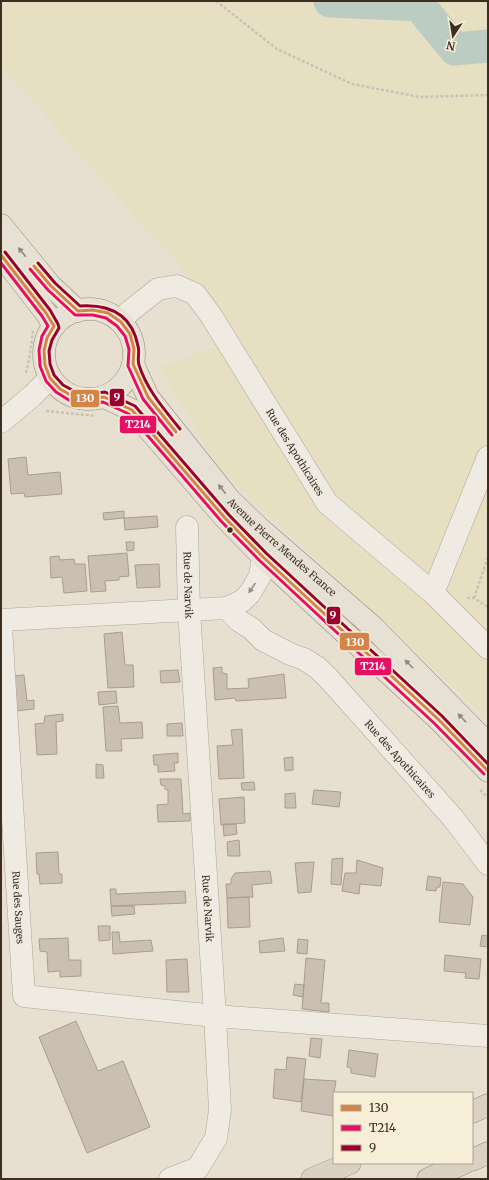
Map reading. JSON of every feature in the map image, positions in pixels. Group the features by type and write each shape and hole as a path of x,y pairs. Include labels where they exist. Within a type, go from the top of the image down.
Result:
{"highway":[{"path":"473,1112 488,1105"},
{"path":"473,1160 488,1153"},
{"path":"312,1179 348,1164"},
{"path":"428,1179 462,1164"}],"main road":[{"path":"1,225 51,286 78,311"},
{"path":"1,255 46,313 43,328 47,338 44,351 45,365 50,378 60,389 74,397 89,400 103,407 127,378 134,364 134,349 130,334 121,322 108,313 93,310 78,311 43,328"},
{"name":"Avenue Pierre Mendes France","path":"134,364 148,396 230,500 258,527 372,626 488,744"},
{"name":"Avenue Pierre Mendes France","path":"103,407 132,410 225,518 263,557 439,720 488,771"}],"street":[{"name":"Rue des Apothicaires","path":"121,322 129,312 158,289 177,286 195,294 210,314 327,503 433,593 488,648"},
{"path":"1,422 32,396 50,378"},
{"path":"433,593 488,458"},
{"name":"Rue de Narvik","path":"170,1179 198,1168 216,1138 220,1110 189,610 187,527"},
{"path":"1,620 227,608 242,601 250,593 260,576 263,557"},
{"name":"Rue des Apothicaires","path":"227,608 238,620 252,629 263,640 290,654 304,659 318,668 452,818 488,864"},
{"name":"Rue des Sauges","path":"1,627 24,996 215,1016"},
{"path":"215,1016 488,1036"}],"path":[{"path":"216,1 277,49 352,84 420,97 488,95"},
{"path":"43,328 29,360 24,380 32,396 44,411 103,407"},
{"path":"474,598 488,557"}],"shaded area":[{"path":"1,1 488,1 488,722 476,709 219,469 160,367 242,337 1,66"}],"building":[{"path":"26,457 28,475 60,472 62,494 25,497 24,493 11,494 8,459"},
{"path":"124,511 124,518 104,520 103,513"},
{"path":"157,516 158,527 125,530 124,518"},
{"path":"126,542 134,542 134,550 127,551"},
{"path":"127,553 129,576 119,577 119,580 105,581 106,591 91,592 88,556"},
{"path":"59,556 60,560 74,559 75,564 85,564 87,591 64,593 62,577 51,578 50,557"},
{"path":"159,564 160,587 137,588 135,565"},
{"path":"122,632 125,665 133,665 134,687 108,688 104,634"},
{"path":"222,667 222,673 227,674 227,689 249,688 248,679 284,674 286,698 236,701 235,698 215,700 213,668"},
{"path":"178,670 180,682 161,683 160,671"},
{"path":"24,675 27,701 34,700 34,709 15,711 13,676"},
{"path":"116,691 117,703 99,705 98,692"},
{"path":"118,706 120,723 142,722 143,738 121,739 122,751 106,751 103,707"},
{"path":"63,714 63,721 56,722 57,754 37,755 35,724 44,723 45,716"},
{"path":"182,723 183,736 167,736 167,724"},
{"path":"242,729 244,778 219,779 217,746 233,745 231,730"},
{"path":"178,753 178,763 174,763 175,771 158,772 158,765 154,765 153,755"},
{"path":"293,757 293,770 285,771 284,758"},
{"path":"96,764 103,765 104,778 96,778"},
{"path":"160,779 181,779 183,814 190,813 190,821 158,822 157,805 168,804 168,790 165,789 165,786 161,785"},
{"path":"254,782 255,790 242,790 241,783"},
{"path":"314,790 341,792 339,807 312,804"},
{"path":"295,793 296,808 285,808 285,794"},
{"path":"244,797 245,823 221,825 219,799"},
{"path":"223,824 236,824 237,834 224,836"},
{"path":"239,840 240,856 228,856 227,842"},
{"path":"58,852 59,874 62,874 62,883 40,884 39,874 37,874 36,853"},
{"path":"343,858 341,885 331,884 332,859"},
{"path":"357,860 383,868 381,886 360,884 359,894 342,891 345,873 356,873"},
{"path":"314,862 311,892 298,893 295,863"},
{"path":"270,871 272,883 252,885 253,897 227,898 226,884 231,884 231,879 235,873"},
{"path":"428,876 441,878 440,887 437,887 436,891 426,890"},
{"path":"443,882 463,884 473,897 470,925 439,922"},
{"path":"110,889 116,889 116,894 185,891 186,903 111,906"},
{"path":"249,897 250,927 228,928 227,898"},
{"path":"111,906 134,906 135,914 112,916"},
{"path":"98,926 110,926 110,940 99,941"},
{"path":"112,932 119,932 120,942 151,940 153,951 113,954"},
{"path":"482,935 488,936 488,947 480,946"},
{"path":"68,938 69,960 81,960 81,976 60,977 60,971 48,972 47,952 40,951 39,939"},
{"path":"283,938 285,951 260,953 259,941"},
{"path":"298,939 308,940 307,954 297,953"},
{"path":"445,955 481,959 479,979 465,978 466,973 444,971"},
{"path":"306,958 325,960 321,1003 329,1003 329,1012 302,1009"},
{"path":"187,959 189,992 167,992 166,960"},
{"path":"295,984 304,985 303,997 293,995"},
{"path":"76,1021 98,1071 123,1061 150,1127 87,1153 39,1037"},
{"path":"311,1038 322,1039 320,1058 309,1056"},
{"path":"349,1050 378,1054 375,1077 351,1073 351,1068 347,1067"},
{"path":"287,1057 306,1059 301,1102 273,1098 275,1069 286,1070"},
{"path":"304,1079 336,1081 333,1092 333,1116 301,1111"}],"waterway":[{"path":"330,1 419,5 455,49 488,46"}],"transit line":[{"name":"9","path":"5,252 50,310 58,324 59,328 52,340 49,351 50,364 54,375 63,385 76,392 89,394 105,392 135,406 229,515 266,553 442,716 488,764"},
{"name":"130","path":"1,255 46,313 54,326 47,338 44,351 45,365 50,378 60,389 74,397 89,399 104,397 132,410 225,518 263,557 439,720 488,771"},
{"name":"T214","path":"1,263 48,326 42,336 39,350 40,366 46,381 56,392 72,402 89,404 103,402 129,414 221,521 259,560 435,724 484,774"},
{"name":"9","path":"38,263 55,283 80,306 101,307 110,310 125,319 131,326 139,348 138,360 142,374 156,399 180,429"},
{"name":"130","path":"34,266 51,286 78,311 93,310 108,313 121,322 130,334 134,349 133,364 148,397 176,432"},
{"name":"T214","path":"30,269 48,290 75,315 93,315 106,318 117,326 125,336 129,349 128,366 143,399 172,435"}]}
